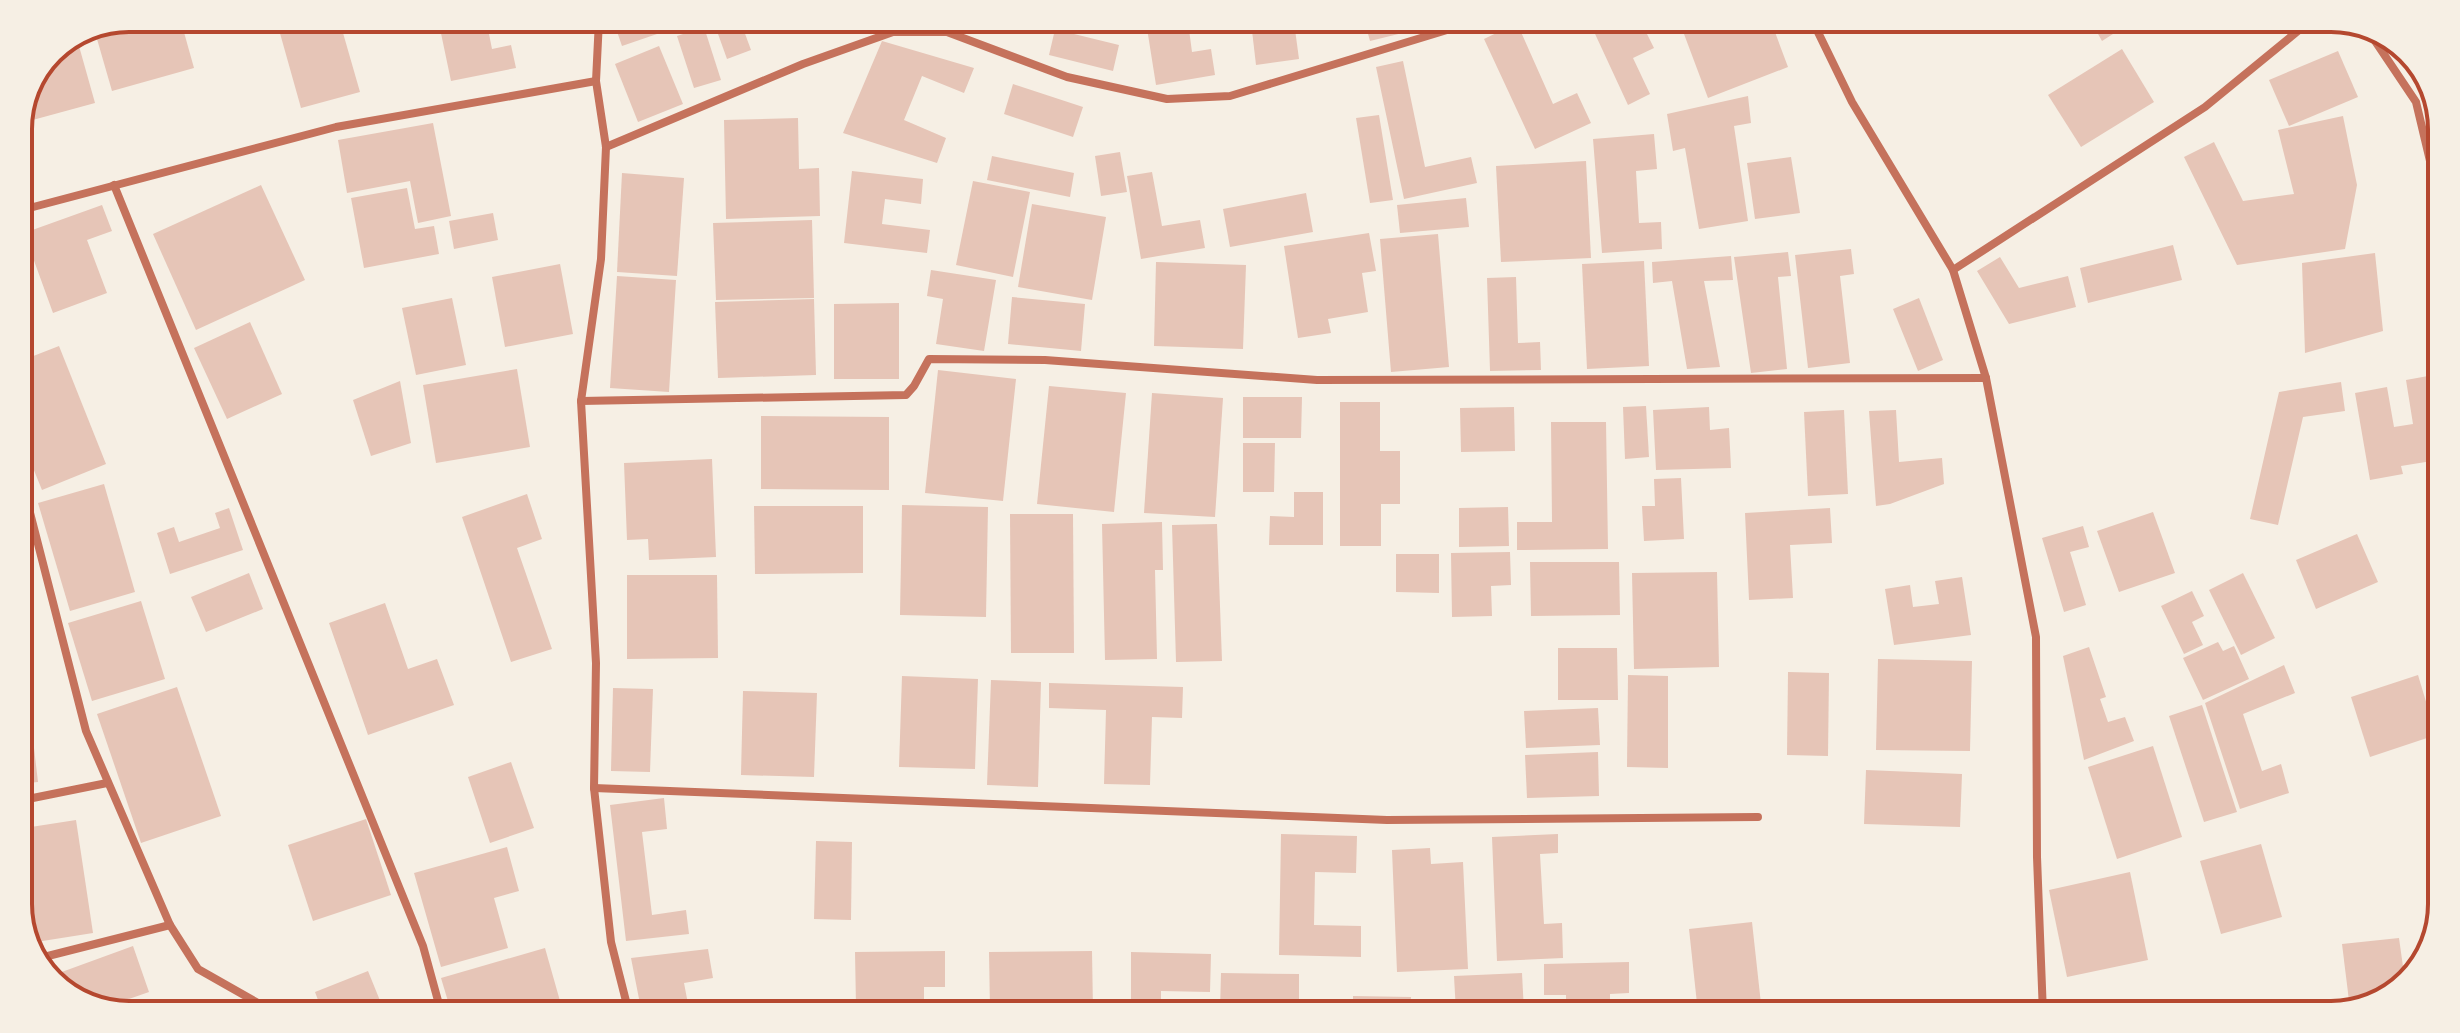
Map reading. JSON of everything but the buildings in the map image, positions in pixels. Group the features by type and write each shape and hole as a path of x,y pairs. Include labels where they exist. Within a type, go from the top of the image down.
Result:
{"street":[{"path":"598,32 596,81 606,147 601,259 581,401 596,663 594,788 611,942 626,1001"},
{"path":"606,147 803,64 893,32 947,32 1067,77 1167,99 1230,96 1440,32"},
{"path":"1818,32 1852,102 1953,270 1986,378 2036,637 2037,857 2043,1001"},
{"path":"1953,270 2205,107 2297,32"},
{"path":"2377,43 2416,102 2428,152"},
{"path":"32,207 336,127 596,81"},
{"path":"114,185 423,946 438,1001"},
{"path":"581,401 906,395 929,359 1045,360 1317,380 1986,378"},
{"path":"32,521 86,731 170,925 198,969 254,1001"},
{"path":"32,798 107,783"},
{"path":"594,788 1387,820 1758,817"},
{"path":"47,956 170,925"}]}
